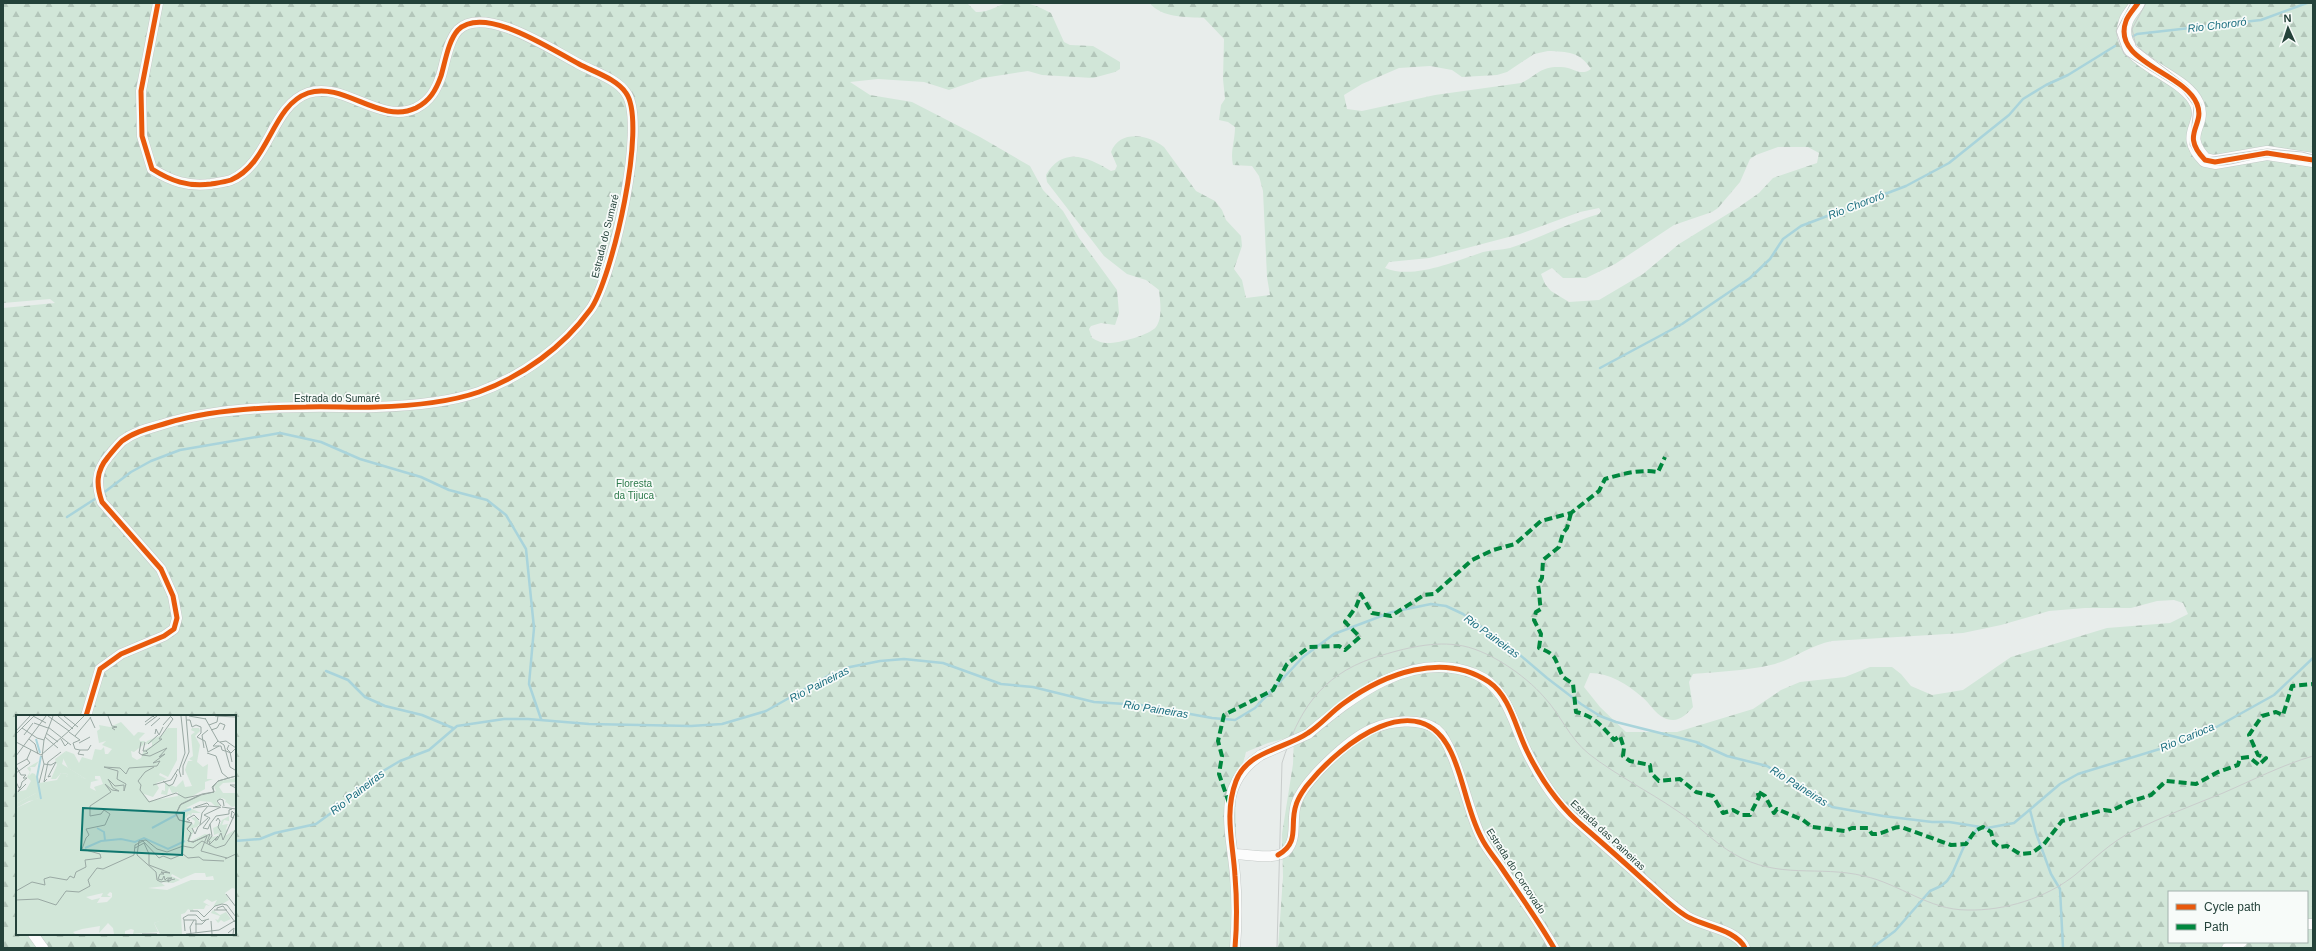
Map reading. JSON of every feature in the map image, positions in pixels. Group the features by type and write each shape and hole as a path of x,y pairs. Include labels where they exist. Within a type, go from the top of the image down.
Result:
{"street":[{"name":"Estrada do Sumaré","path":"86,715 100,669 121,654 164,636 174,629 177,618 173,596 161,569 102,502 98,491 98,478 101,465 119,443 142,430 207,414 305,407 372,408 442,401 479,392 524,371 550,352 592,307 606,277 632,156 634,128 631,105 626,92 608,79 511,29 484,21 470,22 458,30 452,39 435,92 424,104 411,111 394,111 324,90 308,93 292,102 258,159 246,170 230,181 188,185 169,180 152,169 142,136 141,91 158,3"},
{"path":"2138,3 2126,20 2125,38 2128,47 2138,57 2185,88 2197,104 2198,115 2193,135 2193,144 2205,160 2215,162 2267,153 2313,160"},
{"name":"Estrada das Paineiras","path":"1236,948 1236,894 1233,854 1229,828 1229,804 1237,779 1248,764 1261,755 1308,734 1344,703 1393,676 1413,669 1438,668 1456,669 1475,674 1491,683 1502,696 1527,752 1541,778 1569,814 1689,918 1733,935 1745,948"},
{"name":"Estrada do Corcovado","path":"1233,854 1278,855 1286,851 1292,844 1296,805 1310,782 1326,766 1351,742 1372,729 1393,723 1417,722 1436,730 1451,752 1481,837 1554,948"},
{"path":"34,935 43,948"},
{"path":"2227,948 2240,943"}],"green space":[{"name":"Floresta da Tijuca","path":"1015,2 1031,4 1051,13 1064,42 1070,45 1093,46 1120,62 1120,69 1115,72 1093,78 1042,75 1028,71 983,78 949,90 924,82 878,79 850,82 870,95 912,102 980,137 1030,166 1043,190 1063,211 1079,238 1117,290 1119,313 1115,325 1101,323 1091,326 1089,329 1092,338 1100,342 1111,343 1133,338 1147,333 1156,327 1160,319 1159,290 1146,280 1127,274 1104,256 1047,182 1046,175 1060,160 1068,157 1085,158 1111,171 1115,170 1117,166 1111,152 1115,145 1128,137 1135,136 1151,139 1164,147 1196,191 1215,201 1222,210 1226,220 1241,236 1242,246 1234,269 1242,280 1246,298 1270,295 1267,277 1263,191 1259,176 1252,166 1233,165 1232,156 1235,127 1228,122 1219,120 1221,105 1225,99 1223,79 1224,39 1204,18 1182,17 1167,14 1161,12 1150,3 2313,3 2313,948 1278,948 1283,877 1282,834 1293,764 1294,736 1268,743 1246,752 1235,793 1239,948 3,948 3,308 55,303 50,299 3,303 3,3 967,3 976,12 990,10 1001,5","holes":["1548,51 1567,52 1577,56 1587,63 1591,69 1580,72 1565,67 1554,67 1548,68 1521,83 1435,95 1362,111 1347,109 1344,95 1362,84 1399,68 1430,66 1452,70 1462,77 1497,75 1507,72 1534,54","1778,147 1808,147 1819,153 1817,163 1773,178 1759,193 1679,244 1643,274 1599,300 1569,302 1551,291 1545,284 1541,274 1552,268 1563,278 1586,278 1615,264 1674,225 1712,212 1718,208 1740,182 1750,159 1756,155","1599,208 1601,211 1599,214 1510,248 1483,252 1448,264 1421,271 1408,272 1385,268 1389,262 1429,258 1520,234 1580,212","2174,600 2183,603 2188,614 2170,623 2107,628 2011,657 1963,690 1932,695 1911,686 1901,674 1892,667 1870,667 1845,677 1800,682 1781,690 1753,709 1677,732 1626,732 1600,707 1584,687 1590,673 1597,673 1611,677 1636,692 1663,718 1676,720 1684,716 1693,707 1689,682 1693,674 1746,669 1775,664 1817,645 1832,641 1963,633 2001,625 2049,611 2085,608 2131,608 2157,601"]}],"waterway":[{"name":"Rio Chororó","path":"2130,38 2137,34 2261,20 2307,3"},
{"name":"Rio Chororó","path":"1600,368 1682,324 1750,278 1770,259 1783,239 1801,226 1906,186 1949,163 2009,115 2023,99 2046,85 2068,75 2115,46"},
{"path":"102,494 131,472 151,461 180,450 280,433 321,442 360,459 421,477 449,490 487,500 506,515 526,549 534,628 529,684 541,719"},
{"path":"67,517 98,497"},
{"name":"Rio Paineiras","path":"236,841 260,839 275,833 316,824 338,808 373,777 400,761 429,750 457,726 504,719 528,719 589,724 691,726 722,724 766,711 828,676 850,667 880,661 904,659 943,663 1001,684 1033,687 1094,702 1141,705 1212,718 1235,720 1255,708 1303,657 1334,634 1392,612 1431,604 1446,606 1463,614 1514,650 1581,704 1600,716 1616,722 1696,742 1727,756 1767,766 1832,807 1883,816 1932,822 1949,822 1987,828 2014,823 2060,784 2078,774 2176,744 2213,729 2274,695 2313,658"},
{"path":"326,671 348,680 365,697 385,706 422,715 453,728"},
{"path":"2030,810 2036,833 2051,874 2060,889 2063,948"},
{"path":"1872,948 1895,931 1930,891 1941,886 1947,881 1952,874 1965,844 1978,828"}],"tram line":[{"path":"2131,3 2116,31 2124,54 2182,90 2194,106 2190,145 2197,156 2206,162 2215,165 2224,165 2267,157 2279,157 2313,164"},
{"path":"2146,3 2132,29 2136,46 2188,86 2201,104 2201,116 2196,136 2197,144 2206,158 2267,149 2302,152 2313,155"},
{"path":"1277,948 1282,763 1288,745 1304,712 1314,698 1325,686 1339,675 1373,658 1414,647 1436,644 1468,647 1480,651 1504,664 1526,680 1544,697 1570,734 1589,754 1610,769 1676,810 1734,854 1751,862 1767,867 1799,871 1847,873 1864,876 1940,906 1953,909 1981,910 2024,902 2064,883 2125,835 2279,768 2313,756"}],"marked path":[{"path":"1229,803 1219,774 1222,756 1218,741 1224,715 1273,690 1287,664 1309,647 1339,646 1345,650 1360,637 1345,622 1356,607 1361,594 1372,613 1391,616 1424,595 1434,594 1472,560 1493,550 1515,544 1541,521 1571,513 1599,491 1605,479 1637,472 1658,472 1665,457"},
{"path":"1571,513 1567,528 1563,533 1559,547 1543,560 1542,578 1538,585 1541,609 1536,612 1534,620 1541,634 1539,648 1553,656 1563,677 1573,684 1576,712 1593,719 1614,740 1620,736 1624,748 1623,756 1630,761 1650,765 1651,773 1659,781 1680,779 1696,792 1713,796 1723,813 1733,810 1742,815 1750,815 1759,797 1757,791 1765,796 1774,813 1777,809 1803,820 1812,827 1845,831 1852,828 1868,828 1872,834 1901,827 1951,845 1966,844 1975,831 1983,827 1991,832 1994,843 1999,847 2007,846 2020,854 2032,853 2044,844 2062,821 2104,810 2111,811 2129,802 2151,795 2166,781 2196,784 2218,772 2238,765 2240,758 2249,757 2259,765 2266,758 2258,755 2249,735 2262,716 2276,712 2283,715 2292,686 2313,684"}],"cycle path":[{"path":"86,715 100,669 121,654 164,636 174,629 177,618 173,596 161,569 102,502 100,496 98,484 99,473 104,462 122,441 143,430 167,423 218,412 271,408 402,406 428,403 467,396 511,378 541,359 555,348 590,310 599,293 617,236 630,167 633,135 632,110 626,93 622,88 605,76 579,64 536,40 501,26 484,22 470,23 458,30 449,46 441,76 435,90 425,102 416,108 402,112 389,111 376,108 335,93 322,91 308,93 296,100 286,110 263,148 244,172 231,180 203,185 187,184 173,180 152,169 142,136 141,91 158,3"},
{"path":"2138,3 2126,21 2124,35 2129,47 2138,57 2178,83 2190,93 2197,104 2199,112 2193,136 2194,143 2205,160 2215,162 2267,153 2313,160"},
{"path":"1235,948 1236,894 1230,828 1230,805 1232,793 1241,771 1258,757 1308,733 1335,710 1360,692 1395,675 1433,667 1453,668 1471,673 1489,682 1496,688 1507,704 1527,751 1538,772 1567,811 1684,915 1728,933 1741,942 1745,948"},
{"path":"1278,855 1290,845 1293,833 1294,812 1298,799 1306,787 1324,767 1340,752 1360,738 1380,727 1400,721 1419,722 1437,732 1451,752 1472,817 1483,841 1535,917 1554,948"}],"water label":[{"name":"Rio Carioca","path":"2187,737"}]}
